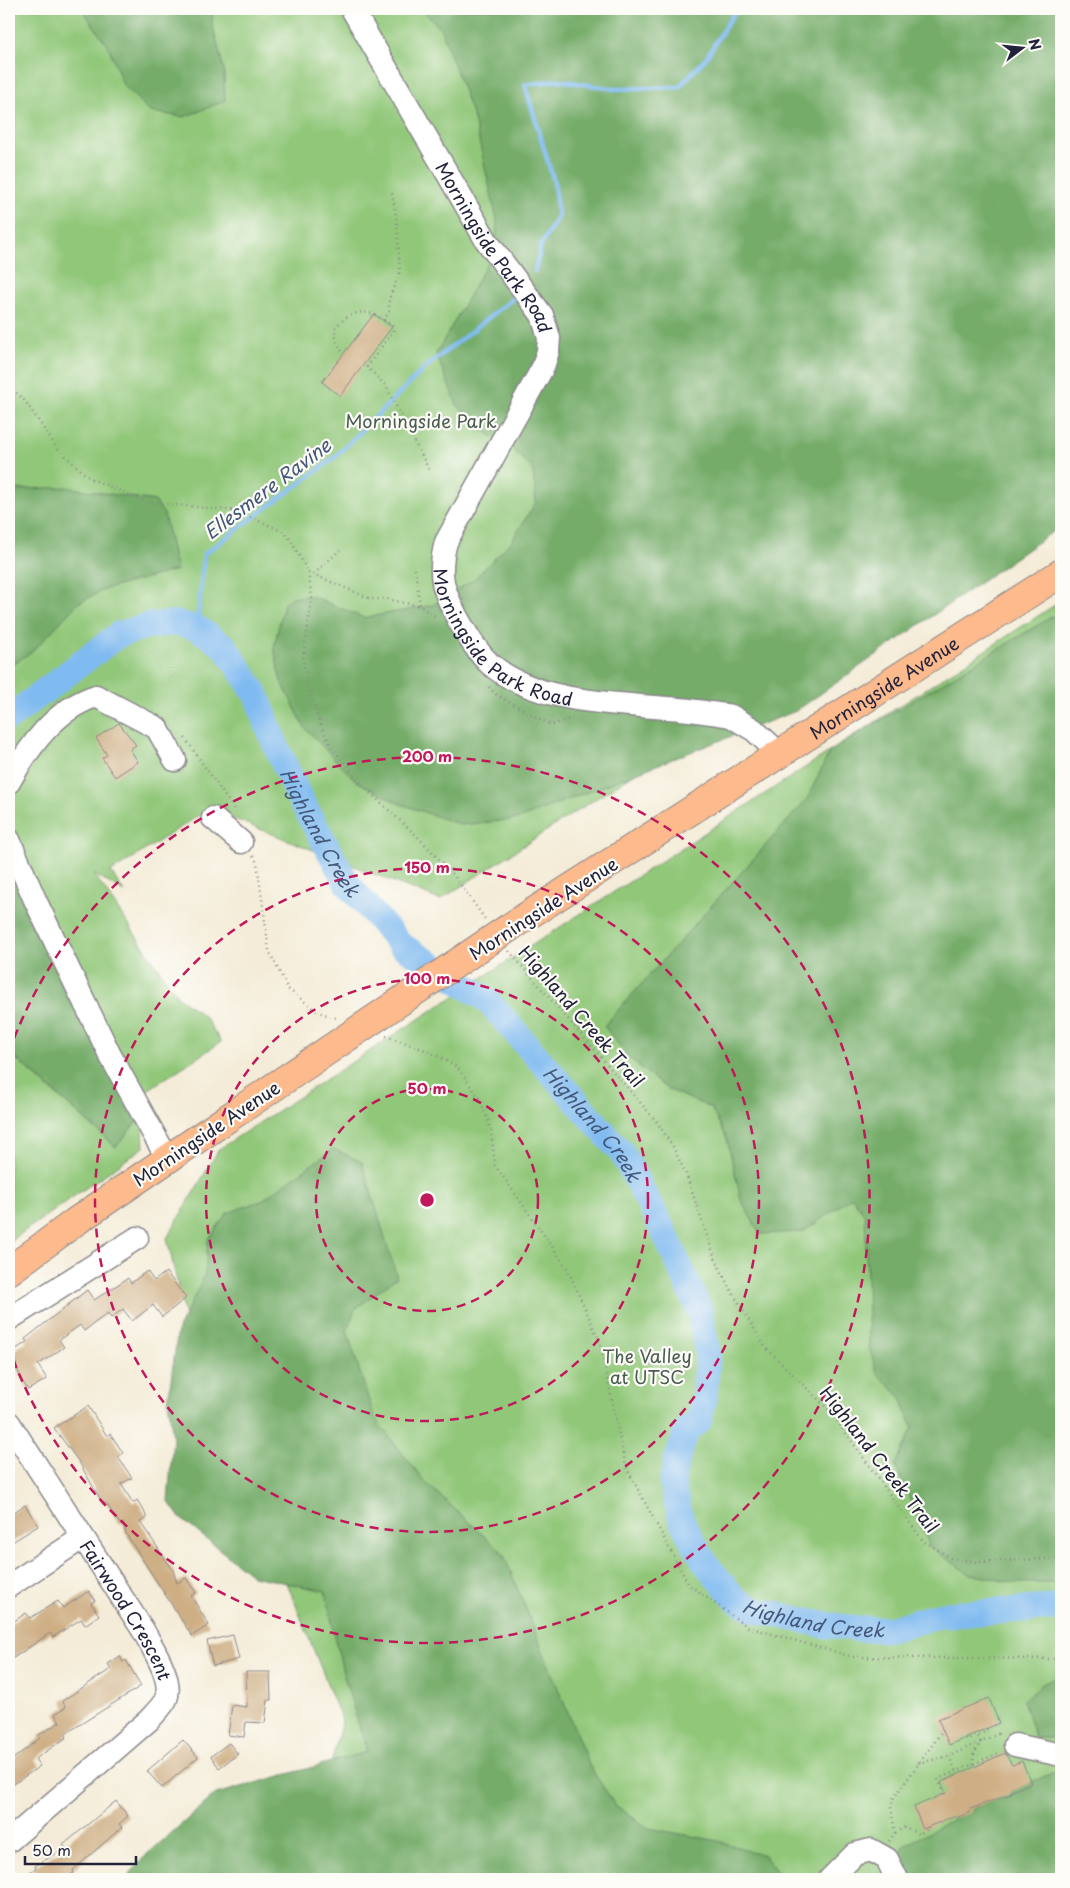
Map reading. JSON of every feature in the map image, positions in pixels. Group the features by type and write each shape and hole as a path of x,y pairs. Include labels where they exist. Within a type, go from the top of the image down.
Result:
{"main road":[{"name":"Morningside Avenue","path":"9,1272 167,1158 501,931 780,755 1061,574"}],"street":[{"name":"Morningside Park Road","path":"352,9 486,240 536,304 546,325 549,338 548,351 543,367 446,542 441,560 441,578 452,608 466,633 490,663 513,679 567,697 731,716 754,730 780,755"},
{"path":"9,782 35,742 58,717 81,701 96,696 157,728 175,760"},
{"path":"213,818 241,842"},
{"path":"9,840 102,1038 167,1158"},
{"path":"9,1319 138,1238"},
{"name":"Fairwood Crescent","path":"9,1423 143,1630 161,1664 168,1688 166,1699 149,1720 9,1841"},
{"path":"9,1586 82,1538"},
{"path":"1015,1745 1061,1755"},
{"path":"830,1879 855,1854 871,1850 887,1859 897,1879"}],"path":[{"path":"384,320 389,311 389,299 400,272 397,222 392,192"},
{"path":"342,351 336,340 335,328 342,320 358,311 374,312 394,327 367,366 379,377 430,472"},
{"name":"Highland Creek Trail","path":"9,386 25,401 57,448 89,478 147,502 236,511 282,531 293,542 308,572 312,598 303,659 307,684 323,731 334,750 367,790 418,837 453,874 657,1122 673,1147 686,1174 714,1256 765,1347 830,1411 924,1541 950,1558 978,1562 1061,1558"},
{"path":"314,574 340,550"},
{"path":"415,568 420,606"},
{"path":"241,842 257,862 269,951 288,989 318,1012 345,1022"},
{"path":"382,1034 428,1051 458,1067 480,1099 492,1129 495,1165 567,1268 599,1340 626,1467 689,1585 748,1627 853,1657 1053,1659 1061,1656"},
{"path":"966,1738 967,1740 977,1736 987,1731 986,1729"},
{"path":"895,1833 892,1800 943,1730"},
{"path":"918,1763 949,1756 1002,1733 1015,1745 938,1779 944,1794"},
{"path":"977,1736 980,1742"},
{"path":"973,1765 974,1753 980,1742"},
{"path":"949,1756 956,1772"},
{"path":"900,1830 908,1827 918,1834 928,1827"}],"green space":[{"name":"Morningside Park","path":"9,9 1061,9 660,757 440,900 209,809 111,872 124,892 94,874 178,997 204,1016 221,1042 108,1116 9,1000"},
{"path":"82,9 213,9 212,23 224,70 225,101 184,117 150,112 123,85 109,48"},
{"path":"421,9 1061,9 1061,526 796,711 518,819 461,825 398,803 356,781 305,728 280,679 274,647 284,603 292,597 312,596 364,618 433,605 473,580 511,542 536,502 533,470 508,445 480,429 457,405 436,354 496,248 497,220 474,119 441,29"},
{"path":"66,487 155,501 164,514 177,570 106,589 78,603 34,650 9,667 9,490"},
{"name":"The Valley at UTSC","path":"1061,601 1061,1879 251,1879 325,1788 342,1721 190,1339 167,1238 219,1149"},
{"path":"1061,611 1061,1583 1015,1583 969,1574 930,1547 895,1465 913,1428 901,1398 877,1373 869,1347 865,1215 852,1197 803,1232 760,1234 741,1200 727,1139 711,1108 667,1089 629,1058 604,1026 807,799 830,751"},
{"path":"9,869 127,1104 138,1120 116,1147 16,1058 9,1048"},
{"path":"9,1048 17,1060 116,1147 138,1120 143,1131 144,1147 9,1242"},
{"path":"333,1149 362,1162 397,1277 355,1309 347,1331 374,1417 425,1482 503,1553 590,1767 615,1805 648,1828 718,1841 764,1855 782,1879 126,1879 145,1856 216,1794 367,1752 343,1673 325,1591 253,1576 180,1518 168,1501 173,1438 168,1401 178,1329 205,1275 208,1240 227,1213 261,1201"},
{"path":"1061,1675 1061,1738 1035,1738 1023,1700 1042,1684"},
{"path":"1061,1769 1061,1879 897,1879 902,1847 980,1805"}],"building":[{"path":"374,314 392,327 340,396 322,382"},
{"path":"119,723 136,745 130,749 138,762 115,777 102,758 107,755 96,738"},
{"path":"147,1271 154,1281 166,1272 186,1298 162,1317 153,1305 132,1321 123,1309 111,1318 108,1313 84,1331 80,1325 59,1340 64,1347 38,1365 47,1379 28,1390 19,1376 15,1366 17,1365 10,1353 27,1342 25,1339 87,1290 94,1300 128,1278 131,1283"},
{"path":"88,1406 107,1436 110,1433 123,1453 118,1457 132,1478 121,1484 133,1503 137,1500 143,1509 147,1518 140,1522 173,1570 177,1583 186,1578 196,1593 191,1596 209,1625 192,1636 126,1534 123,1523 120,1524 106,1503 103,1504 79,1462 54,1428"},
{"path":"25,1505 38,1526 9,1544 9,1515"},
{"path":"89,1591 95,1601 91,1603 99,1615 85,1625 81,1619 53,1637 50,1633 9,1661 9,1625 26,1613 30,1618 58,1601 63,1608"},
{"path":"233,1635 239,1659 213,1666 207,1641"},
{"path":"120,1656 123,1662 126,1660 141,1686 65,1734 67,1737 35,1759 40,1766 9,1787 9,1762 40,1738 39,1735 60,1722 55,1714 66,1707 62,1701 111,1669 108,1664"},
{"path":"246,1672 270,1672 271,1700 268,1700 265,1723 246,1722 244,1737 228,1735 232,1705 247,1707"},
{"path":"989,1698 999,1723 949,1745 938,1719"},
{"path":"183,1740 198,1757 162,1788 147,1771"},
{"path":"229,1743 238,1754 219,1768 211,1756"},
{"path":"1005,1753 1012,1765 1022,1761 1031,1783 1010,1792 1011,1794 970,1809 971,1812 956,1818 954,1816 923,1829 914,1807 946,1793 941,1782"},
{"path":"116,1801 128,1816 119,1824 122,1827 73,1870 74,1873 64,1879 20,1879 36,1868 35,1866 66,1848 63,1845"}],"waterway":[{"name":"Ellesmere Ravine","path":"535,271 541,245 558,216 554,182 525,85 558,80 614,89 679,87 706,58 733,14 741,9"},
{"name":"Ellesmere Ravine","path":"197,628 204,554 333,459 426,367 515,297"},
{"name":"Highland Creek","path":"9,718 118,635 147,626 175,623 197,628 225,647 256,694 275,744 300,799 347,883 401,945 486,999 622,1153 663,1230 699,1309 708,1355 704,1398 699,1421 687,1430 675,1465 672,1484 682,1522 706,1564 736,1600 757,1610 819,1624 861,1629 891,1629 940,1615 1061,1607"}]}
